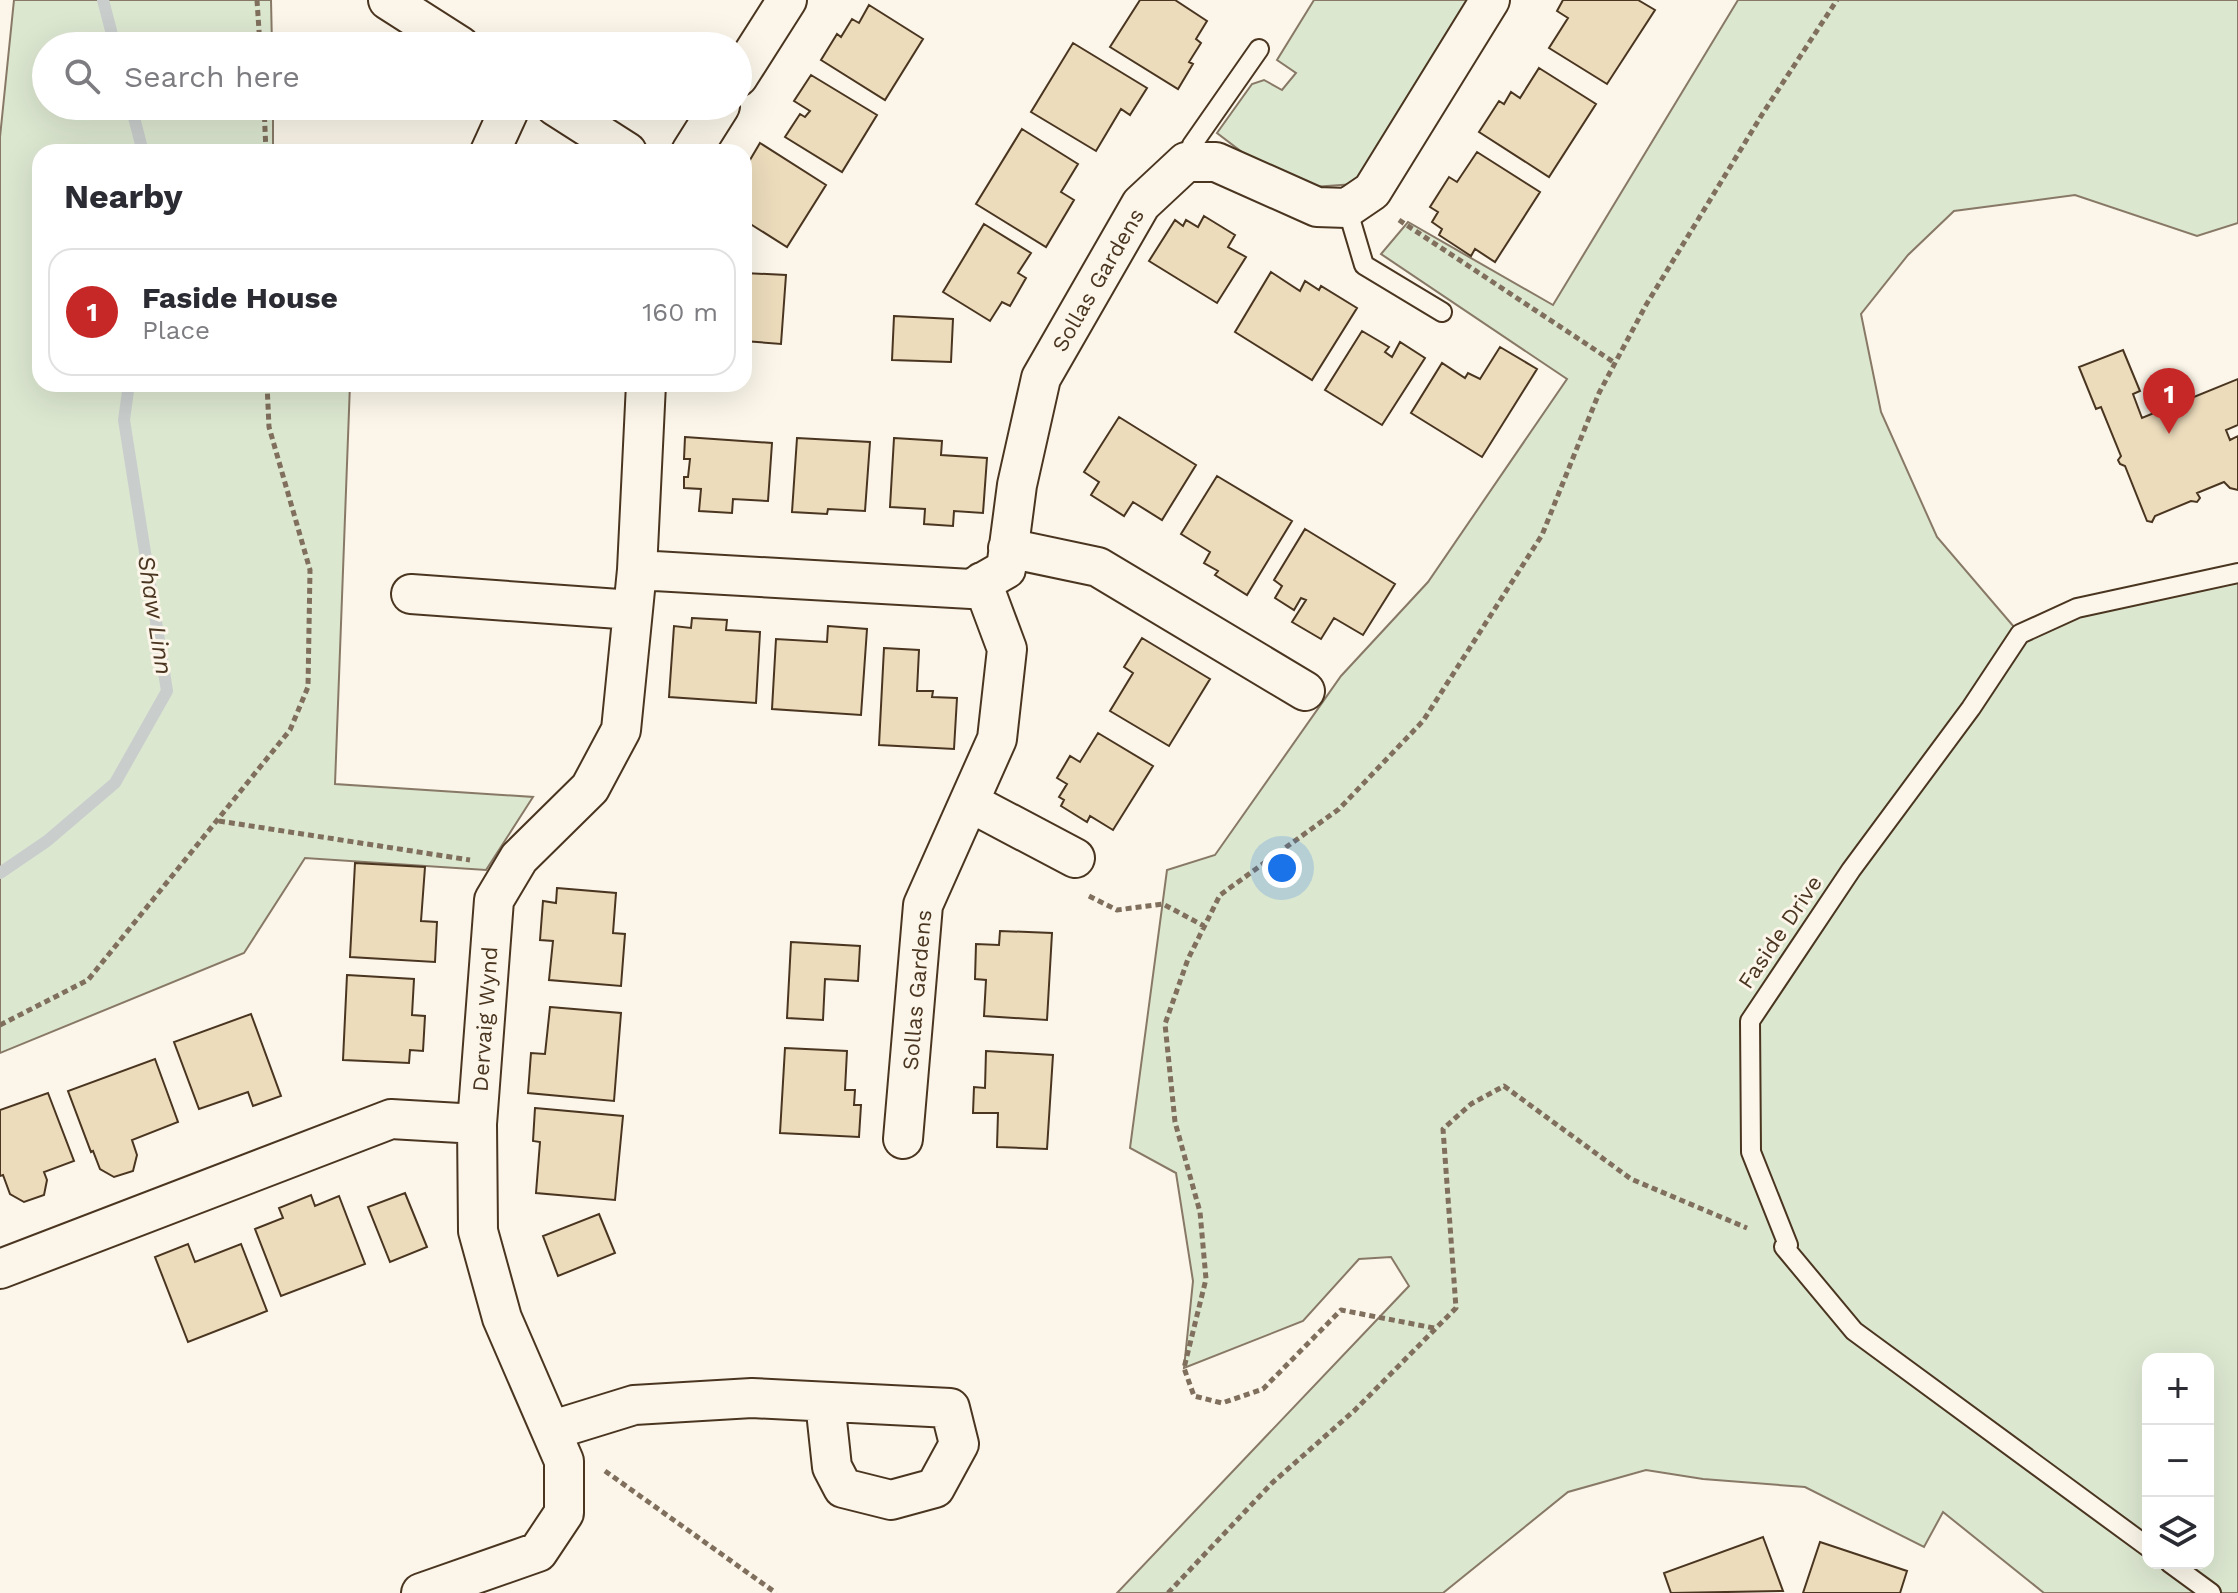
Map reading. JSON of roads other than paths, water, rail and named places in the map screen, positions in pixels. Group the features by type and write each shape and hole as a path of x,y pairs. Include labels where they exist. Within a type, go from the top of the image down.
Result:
{"street":[{"path":"388,0 438,32"},
{"path":"752,55 787,0"},
{"path":"1186,162 1216,162 1317,207 1355,202 1372,191 1490,0"},
{"path":"494,144 505,120"},
{"path":"577,120 614,144"},
{"path":"696,144 711,120"},
{"name":"Sollas Gardens","path":"903,1139 923,905 997,739 1007,649 982,582 1006,569 1017,485 1041,378 1141,204 1186,162"},
{"name":"Dervaig Wynd","path":"421,1593 538,1552 564,1513 564,1461 502,1318 478,1231 477,1124 494,900 519,858 590,788 621,730 637,570 646,392"},
{"path":"1008,548 1098,567 1305,691"},
{"path":"637,570 971,589 982,582"},
{"path":"411,594 633,610"},
{"path":"969,802 1075,858"},
{"path":"0,1269 391,1119 477,1124"},
{"path":"553,1430 634,1405 752,1398 825,1402"}],"lane":[{"path":"1186,162 1192,145 1259,49"},
{"path":"1355,202 1364,265 1442,312"},
{"name":"Faside Drive","path":"2142,1543 1854,1331 1784,1247 1788,1245 1751,1152 1750,1021 1851,870 1971,708 2020,634 2077,608 2238,573"},
{"path":"2178,1569 2211,1593"}],"waterway":[{"name":"Shaw Linn","path":"103,0 111,32"},
{"name":"Shaw Linn","path":"135,120 141,144"},
{"name":"Shaw Linn","path":"0,873 47,841 115,783 167,691 124,420 128,392"}],"place":[{"name":"Faside House","path":"2169,434"}]}
